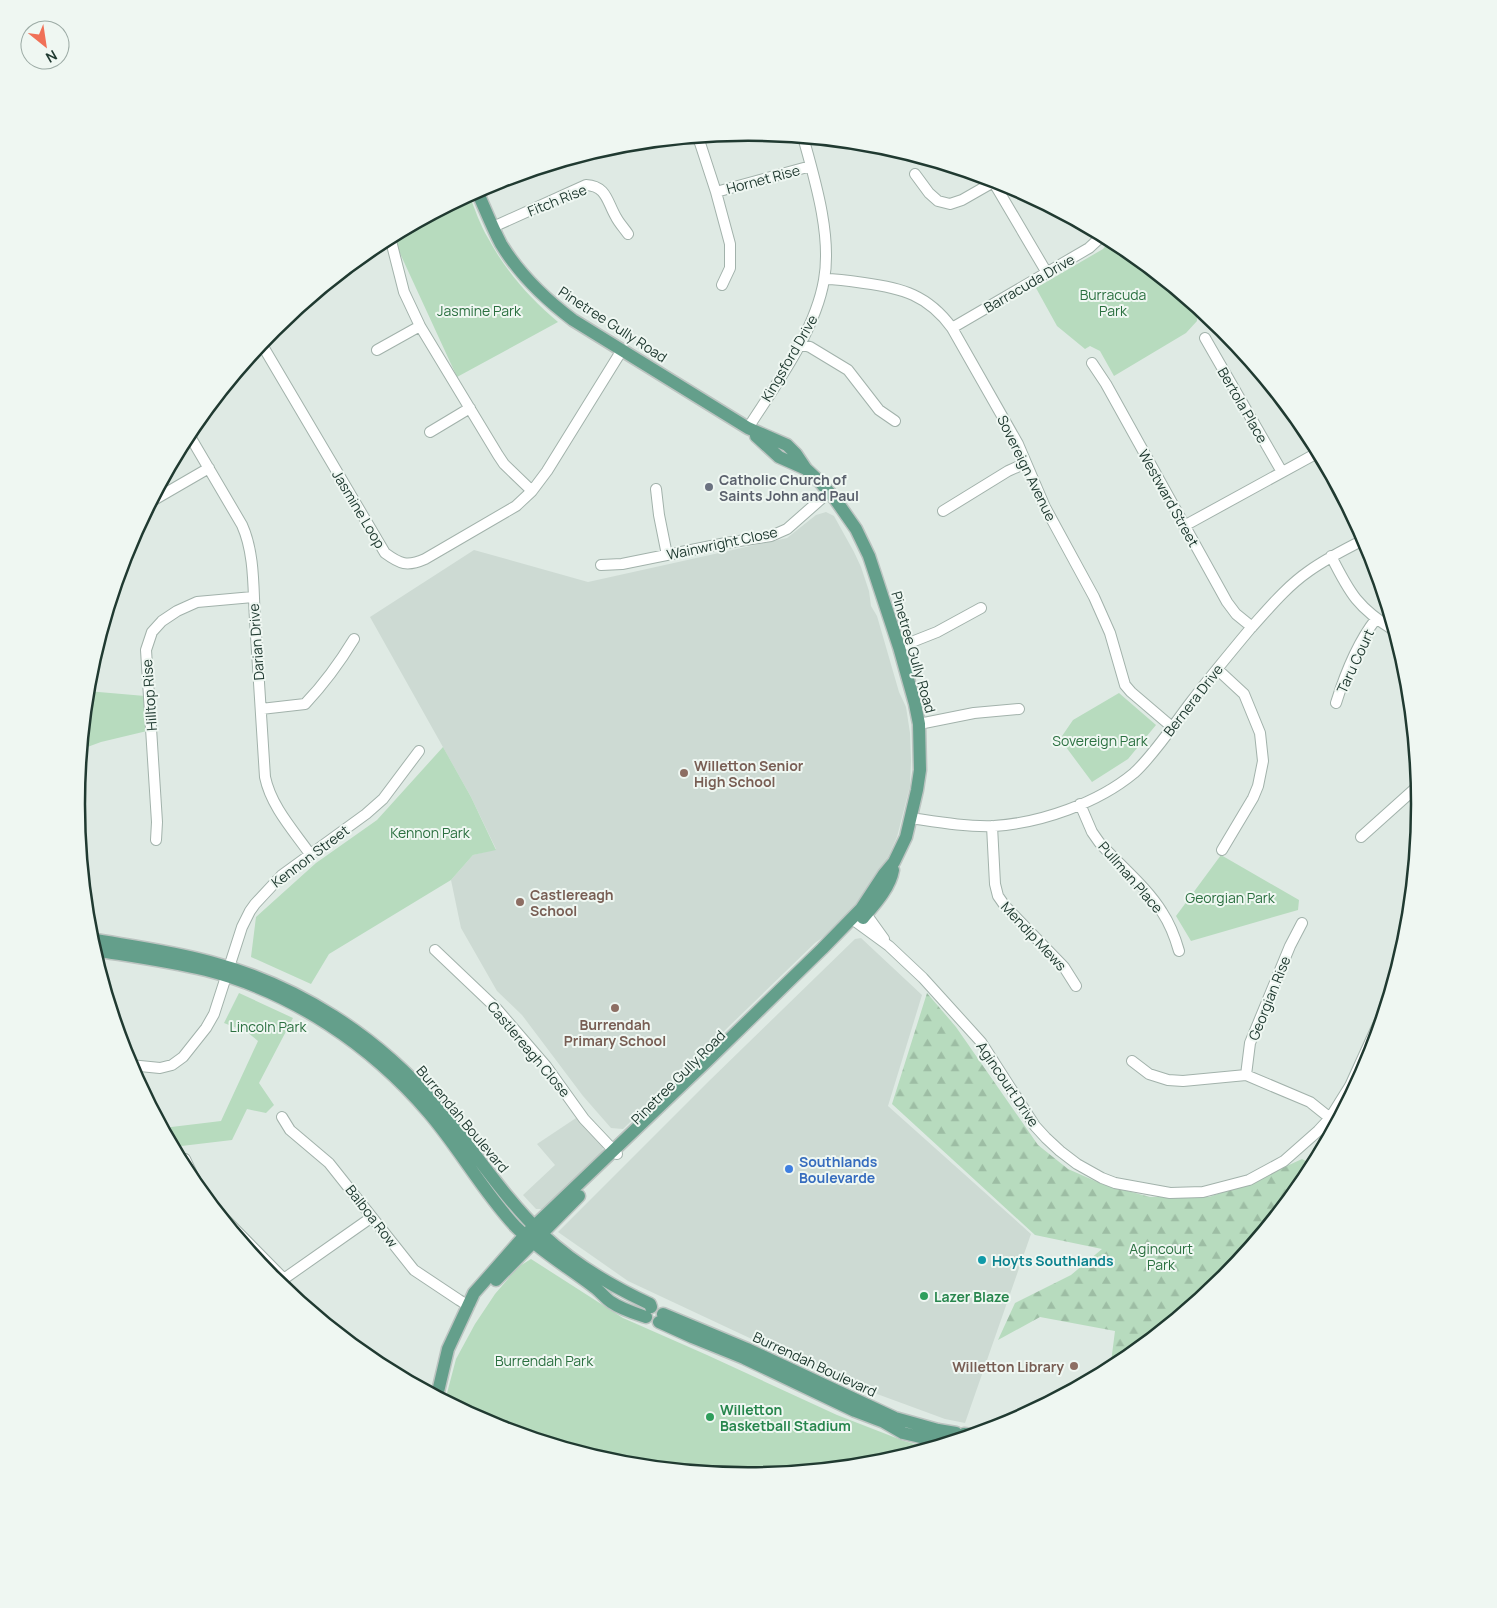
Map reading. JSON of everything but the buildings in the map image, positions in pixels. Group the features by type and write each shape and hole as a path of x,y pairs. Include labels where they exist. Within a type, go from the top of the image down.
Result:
{"main road":[{"name":"Pinetree Gully Road","path":"480,198 493,227 512,260 542,295 573,320 748,428 787,445 806,469 829,492 846,514 869,556 899,646 919,724 920,770 906,837 894,862 884,874 859,916 724,1052 534,1234"},
{"name":"Pinetree Gully Road","path":"439,1391 448,1349 474,1293 859,916"},
{"name":"Burrendah Boulevard","path":"100,941 167,952 228,972 271,983 337,1018 371,1042 436,1105 509,1198 534,1234 600,1278 650,1304 648,1312 659,1307 661,1318 812,1378 895,1418 955,1434"},
{"name":"Burrendah Boulevard","path":"102,951 205,970 228,972"},
{"name":"Burrendah Boulevard","path":"706,1337 744,1358 855,1411 884,1422 903,1433 935,1440"}],"street":[{"name":"Hornet Rise","path":"700,142 730,244 730,268 722,285"},
{"name":"Kingsford Drive","path":"748,428 800,344 817,310 825,279 825,232 805,143"},
{"name":"Hornet Rise","path":"716,192 811,166"},
{"path":"915,174 929,193 938,201 950,204 962,200 988,186"},
{"name":"Fitch Rise","path":"493,227 586,185 596,186 604,193 616,218 628,234"},
{"path":"1000,190 1047,273"},
{"name":"Barracuda Drive","path":"952,328 1089,248 1098,240"},
{"path":"392,245 404,292 420,326 498,456 532,491"},
{"name":"Sovereign Avenue","path":"825,279 887,286 909,292 930,303 943,316 952,328 1018,444 1045,507 1104,617 1125,686 1172,726"},
{"path":"377,350 420,326"},
{"name":"Bertola Place","path":"1205,338 1282,472"},
{"path":"800,344 810,347 848,370 879,410 895,421"},
{"name":"Jasmine Loop","path":"265,350 385,552 396,561 405,564 416,563 425,559 516,506 532,491 547,471 622,350"},
{"name":"Westward Street","path":"1092,363 1106,384 1227,602 1236,614 1252,627"},
{"path":"430,432 470,408"},
{"name":"Darian Drive","path":"193,441 242,526 250,546 265,777 268,791 310,854"},
{"path":"1184,526 1313,455"},
{"path":"943,511 1008,471 1026,463"},
{"path":"161,496 209,468"},
{"path":"656,489 667,555"},
{"name":"Wainwright Close","path":"601,565 622,564 771,536 787,529 829,492"},
{"name":"Bernera Drive","path":"911,818 950,824 992,826 1020,823 1045,817 1080,804 1107,791 1134,772 1216,669 1270,605 1287,588 1331,556 1358,543"},
{"path":"1331,556 1352,596 1363,608 1387,626"},
{"name":"Hilltop Rise","path":"156,840 146,650 152,632 162,621 177,610 197,602 253,597"},
{"path":"899,646 937,632 981,608"},
{"name":"Taru Court","path":"1336,703 1344,680 1366,632 1376,619"},
{"path":"261,709 305,704 320,689 354,638"},
{"path":"1216,669 1244,694 1260,733 1262,761 1260,781 1253,798 1222,850"},
{"path":"919,724 974,713 1019,709"},
{"name":"Kennon Street","path":"139,1066 160,1068 172,1065 183,1057 206,1028 214,1014 242,927 250,911 268,888 282,875 366,814 383,799 420,752"},
{"path":"1361,837 1412,792"},
{"name":"Pullman Place","path":"1080,804 1092,832 1099,842 1162,911 1175,936 1179,951"},
{"name":"Mendip Mews","path":"992,826 995,884 998,896 1005,906 1064,967 1076,986"},
{"name":"Agincourt Drive","path":"859,916 923,978 982,1042 1026,1112 1046,1138 1077,1164 1115,1183 1170,1193 1203,1192 1249,1180 1284,1161 1318,1131 1330,1118 1346,1092"},
{"name":"Georgian Rise","path":"1246,1075 1250,1043 1290,946 1302,924"},
{"name":"Castlereagh Close","path":"435,950 496,1008 546,1066 584,1119 616,1152"},
{"path":"1132,1061 1149,1074 1168,1080 1183,1081 1246,1075 1310,1102 1330,1118"},
{"name":"Balboa Row","path":"282,1118 290,1130 329,1163 414,1270 469,1306"},
{"path":"285,1278 372,1217"}],"shaded area":[{"name":"Willetton Senior High School","path":"826,512 834,516 861,567 869,591 871,606 877,616 899,692 906,707 910,733 910,786 897,837 883,868 868,892 837,927 815,943 623,1129 611,1128 583,1096 522,1015 497,991 461,928 451,880 473,855 496,849 471,797 370,617 474,550 588,582 787,538 816,515"},
{"name":"Southlands Boulevarde","path":"861,938 922,995 888,1106 1031,1234 965,1423 945,1419 839,1380 628,1281 558,1232 855,939"},
{"path":"576,1118 603,1147 602,1156 547,1209 536,1209 523,1195 555,1165 537,1144"}],"green space":[{"name":"Jasmine Park","path":"472,202 482,228 510,273 528,294 558,322 457,377 395,243 417,229"},
{"name":"Burracuda Park","path":"1106,245 1117,252 1197,315 1197,321 1186,333 1114,376 1100,351 1090,346 1085,349 1057,326 1036,288 1103,249"},
{"path":"95,692 145,696 147,731 88,747"},
{"name":"Sovereign Park","path":"1119,693 1156,725 1128,759 1092,782 1060,739 1073,720"},
{"name":"Kennon Park","path":"443,747 471,797 496,850 473,855 451,880 329,954 311,984 251,957 256,917 316,863 377,820"},
{"name":"Georgian Park","path":"1221,855 1299,900 1298,910 1191,941 1176,916"},
{"name":"Lincoln Park","path":"239,993 293,1018 259,1083 274,1105 266,1113 247,1109 232,1140 180,1146 169,1127 221,1121 258,1041 247,1032 224,1023"},
{"name":"Agincourt Park","path":"927,993 956,1027 1038,1145 1068,1169 1102,1184 1150,1197 1209,1197 1252,1182 1302,1159 1307,1162 1275,1208 1218,1273 1186,1303 1111,1360 1115,1331 1040,1317 998,1340 1015,1303 1071,1275 1102,1249 1035,1235 892,1104"},
{"name":"Burrendah Park","path":"531,1259 623,1318 837,1415 919,1445 878,1455 835,1462 748,1468 705,1466 619,1455 577,1445 495,1417 447,1395 456,1359 475,1324 495,1294 518,1267"}],"place":[{"name":"Catholic Church of Saints John and Paul","path":"709,487"},
{"name":"Willetton Senior High School","path":"684,773"},
{"name":"Castlereagh School","path":"520,902"},
{"name":"Burrendah Primary School","path":"615,1008"},
{"name":"Southlands Boulevarde","path":"789,1169"},
{"name":"Hoyts Southlands","path":"982,1260"},
{"name":"Lazer Blaze","path":"924,1296"},
{"name":"Willetton Library","path":"1074,1366"},
{"name":"Willetton Basketball Stadium","path":"710,1417"}]}
